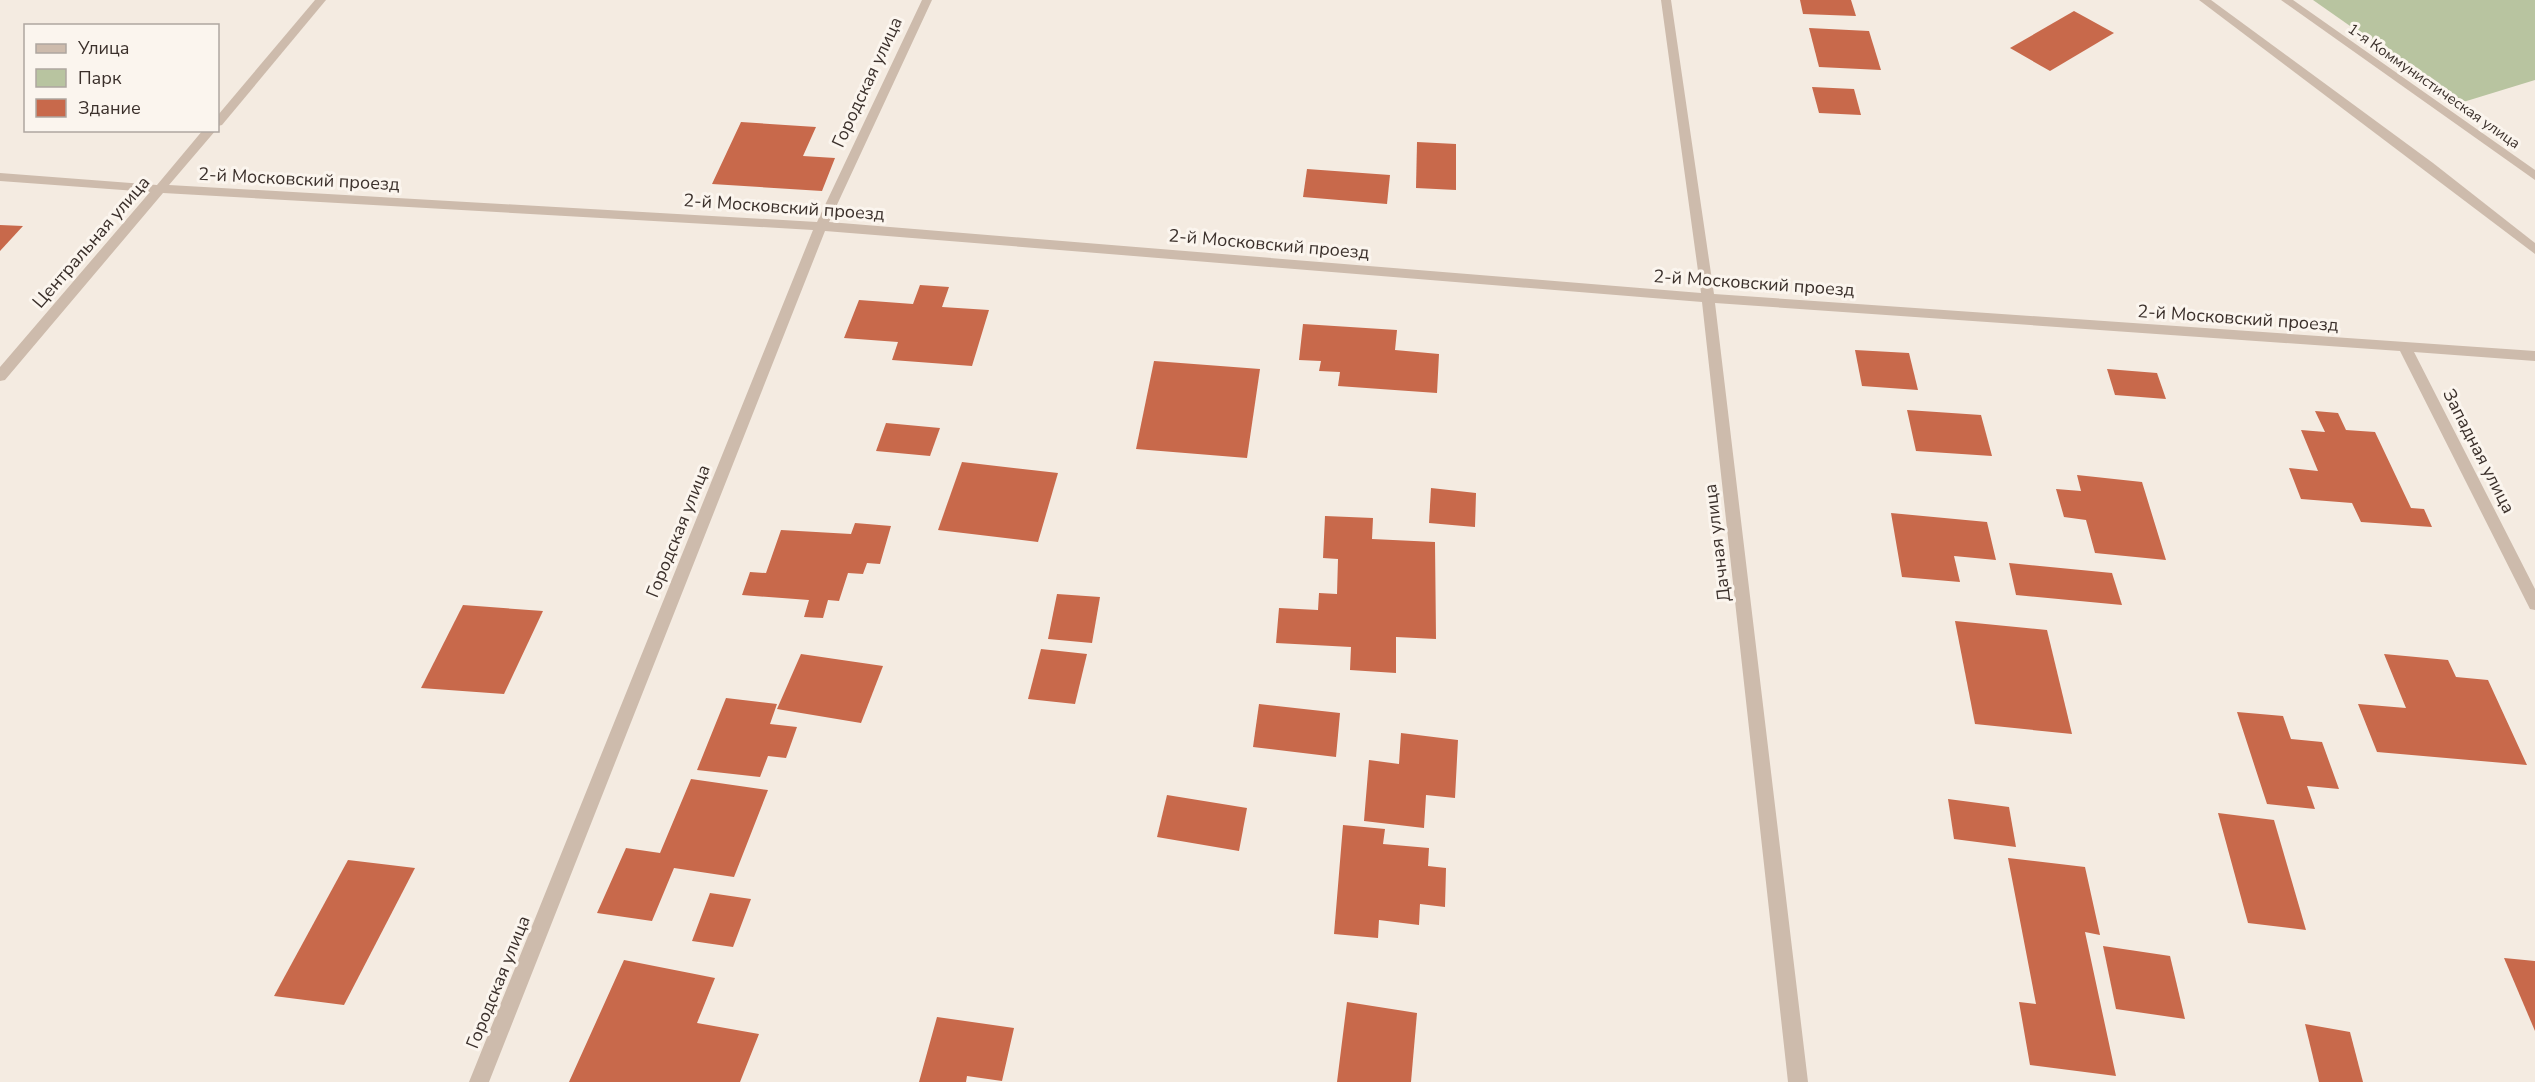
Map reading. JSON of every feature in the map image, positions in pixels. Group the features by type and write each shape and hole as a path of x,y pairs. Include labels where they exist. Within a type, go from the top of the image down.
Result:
{"street":[{"path":"219,121 321,0"},
{"name":"Городская улица","path":"479,1082 821,226 927,0"},
{"name":"Дачная улица","path":"1666,0 1708,298 1798,1082"},
{"path":"2204,0 2429,166 2535,250"},
{"name":"1-я Коммунистическая улица","path":"2286,0 2535,176"},
{"name":"Центральная улица","path":"0,376 208,132"},
{"name":"2-й Московский проезд","path":"0,177 160,189 821,226 1708,298 2535,356"},
{"name":"Западная улица","path":"2405,348 2535,604"}],"green space":[{"path":"2313,0 2535,0 2535,80 2460,103"}],"building":[{"path":"1800,0 1851,0 1856,16 1803,14"},
{"path":"2074,11 2114,33 2050,71 2010,48"},
{"path":"1809,28 1869,31 1881,70 1819,67"},
{"path":"1812,87 1854,89 1861,115 1819,113"},
{"path":"741,122 816,127 803,156 835,158 822,191 712,184"},
{"path":"1417,142 1456,144 1456,190 1416,188"},
{"path":"1307,169 1390,175 1387,204 1303,197"},
{"path":"0,225 23,226 0,251"},
{"path":"920,285 949,287 942,307 989,310 972,366 892,360 898,342 844,338 859,300 913,304"},
{"path":"1303,324 1397,330 1395,350 1439,354 1437,393 1338,386 1340,372 1319,371 1321,361 1299,360"},
{"path":"1855,350 1909,353 1918,390 1862,386"},
{"path":"1154,361 1260,369 1247,458 1136,449"},
{"path":"2107,369 2157,373 2166,399 2115,395"},
{"path":"1907,410 1981,415 1992,456 1916,451"},
{"path":"2315,411 2338,413 2346,430 2375,432 2411,508 2424,509 2432,527 2361,522 2352,503 2301,499 2289,468 2318,471 2301,430 2325,432"},
{"path":"886,423 940,428 930,456 876,451"},
{"path":"962,462 1058,473 1038,542 938,530"},
{"path":"2077,475 2142,482 2166,560 2095,553 2086,520 2064,517 2056,489 2081,491"},
{"path":"1431,488 1476,493 1475,527 1429,523"},
{"path":"1891,513 1987,522 1996,560 1954,556 1960,582 1902,577"},
{"path":"1325,516 1373,518 1372,539 1435,542 1436,639 1396,637 1396,673 1350,670 1351,647 1276,643 1279,608 1318,610 1319,593 1337,594 1338,559 1323,558"},
{"path":"855,523 891,526 880,564 867,563 863,574 848,573 839,601 828,600 823,618 804,617 809,600 742,595 750,572 766,573 781,530 851,534"},
{"path":"2009,563 2112,573 2122,605 2016,595"},
{"path":"1057,594 1100,597 1092,643 1048,639"},
{"path":"463,605 543,611 504,694 421,688"},
{"path":"1955,621 2047,630 2072,734 1975,724"},
{"path":"1041,649 1087,654 1075,704 1028,699"},
{"path":"801,654 883,666 861,723 777,709"},
{"path":"2384,654 2448,660 2456,677 2488,680 2527,765 2377,752 2358,704 2406,708"},
{"path":"726,698 777,704 770,724 797,727 786,758 768,756 760,777 697,770"},
{"path":"1259,704 1340,713 1336,757 1253,747"},
{"path":"2237,712 2283,716 2291,739 2322,742 2339,789 2307,786 2315,809 2267,804"},
{"path":"1401,733 1458,740 1455,798 1426,795 1424,828 1364,821 1369,760 1399,764"},
{"path":"691,779 768,790 734,877 674,868 652,921 597,913 626,848 660,853"},
{"path":"1167,795 1247,808 1239,851 1157,837"},
{"path":"1948,799 2009,807 2016,847 1954,839"},
{"path":"2218,813 2274,820 2306,930 2248,923"},
{"path":"1343,825 1385,829 1383,844 1429,848 1428,866 1446,868 1445,907 1420,904 1419,925 1379,920 1378,938 1334,934"},
{"path":"2008,858 2085,867 2100,935 2085,932 2116,1076 2030,1065 2019,1002 2036,1004"},
{"path":"348,860 415,868 344,1005 274,996"},
{"path":"710,893 751,899 733,947 692,941"},
{"path":"2103,946 2170,956 2185,1019 2116,1009"},
{"path":"2504,958 2535,961 2535,1031"},
{"path":"624,960 715,978 697,1023 759,1034 740,1082 569,1082"},
{"path":"1347,1002 1417,1013 1411,1082 1337,1082"},
{"path":"937,1017 1014,1028 1002,1081 967,1076 966,1082 919,1082"},
{"path":"2305,1024 2350,1032 2363,1082 2319,1082"}]}
